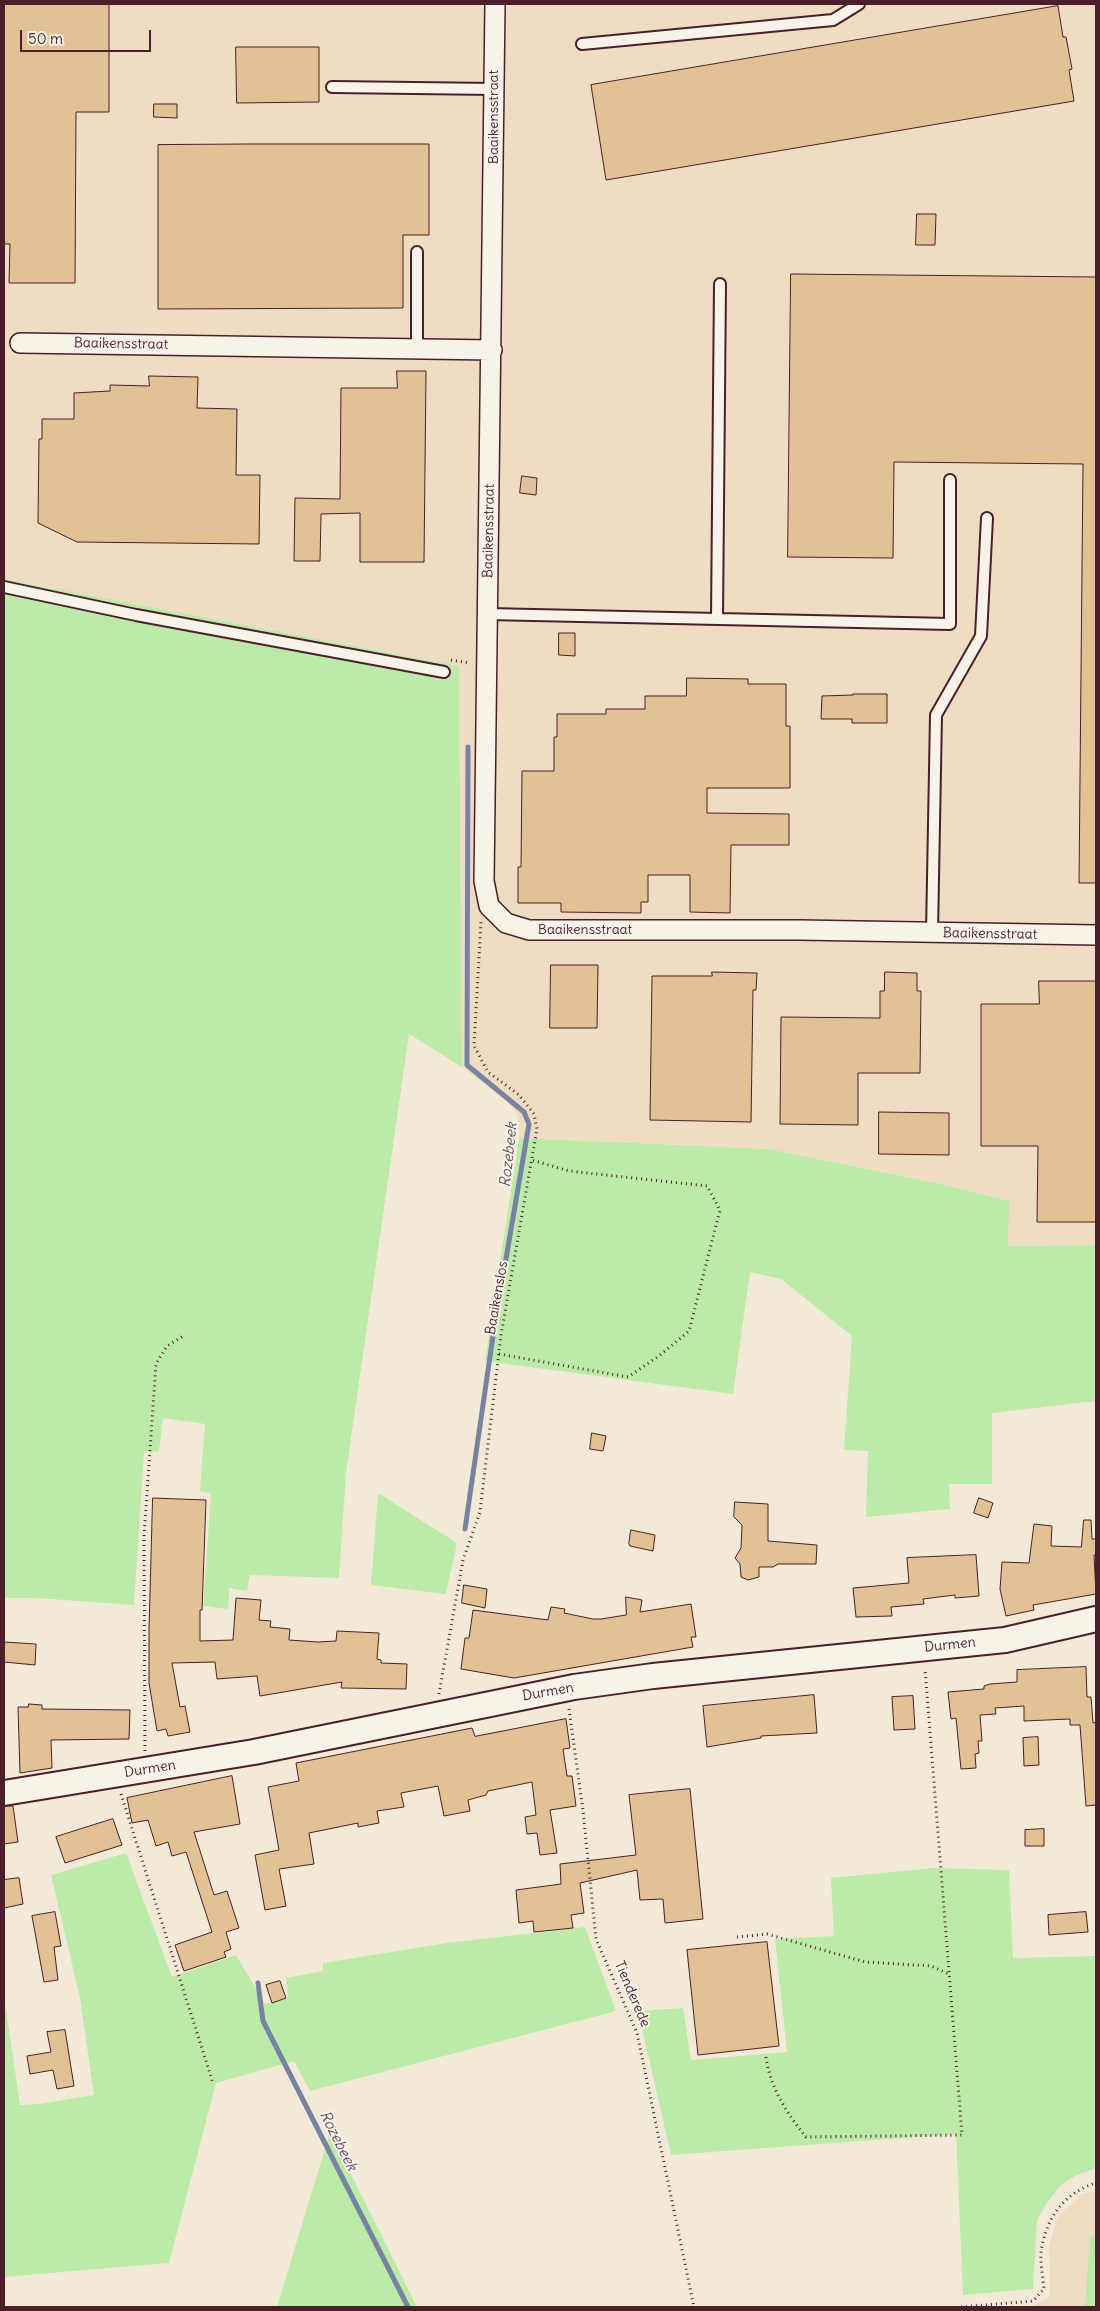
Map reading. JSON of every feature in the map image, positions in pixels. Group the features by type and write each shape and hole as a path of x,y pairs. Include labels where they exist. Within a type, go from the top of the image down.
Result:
{"street":[{"name":"Baaikensstraat","path":"495,4 484,881 489,906 506,922 529,930 799,930 1096,935"},
{"name":"Baaikensstraat","path":"20,343 492,350"},
{"name":"Durmen","path":"4,1793 254,1752 567,1688 653,1676 1005,1640 1096,1619"}],"lane":[{"path":"582,44 833,20 859,4"},
{"path":"332,87 494,89"},
{"path":"417,252 417,349"},
{"path":"717,618 720,284"},
{"path":"487,614 950,624 950,480"},
{"path":"932,933 936,715 981,636 987,518"},
{"path":"4,587 136,615 444,672"}],"path":[{"name":"Baaikenslos","path":"435,1715 463,1560 480,1512 499,1354 537,1130 534,1114 519,1095 488,1072 474,1046 482,919 489,906"},
{"path":"499,1354 628,1377 659,1356 689,1331 720,1210 707,1186 569,1172 532,1160"},
{"path":"146,1770 143,1635 144,1536 156,1364 167,1346 185,1335"},
{"path":"766,2057 768,2070 787,2114 806,2137 962,2135 923,1648"},
{"name":"Tienderede","path":"567,1688 584,1820 596,1939 637,2033 694,2307"},
{"path":"115,1774 213,2083"},
{"path":"737,1937 767,1934 865,1962 931,1966 949,1974"},
{"path":"961,2307 1034,2301 1044,2289 1041,2247 1054,2212 1079,2188 1096,2183"}],"shaded area":[{"path":"4,4 1096,4 1096,1245 1008,1246 936,1183 769,1149 519,1138 518,1115 507,1102 462,1067 459,666 4,579"},
{"path":"1096,2191 1096,2307 1028,2307 1050,2296 1049,2246 1058,2216 1082,2194"}],"green space":[{"path":"4,579 459,666 462,1067 409,1034 346,1473 339,1578 250,1575 247,1591 229,1588 228,1609 203,1606 211,1493 200,1491 205,1424 163,1418 159,1452 144,1451 134,1605 36,1598 4,1598"},
{"path":"519,1138 769,1149 936,1183 1009,1201 1008,1246 1096,1245 1096,1401 992,1413 992,1484 949,1484 950,1509 866,1517 868,1451 844,1450 852,1336 781,1279 750,1272 733,1394 485,1361"},
{"path":"378,1493 457,1543 446,1594 371,1585"},
{"path":"126,1853 172,1977 236,1955 265,2004 288,1998 286,1978 323,1971 323,1963 447,1943 585,1927 616,2011 310,2091 294,2061 216,2083 169,2263 4,2277 4,1995 20,2105 39,2104 94,2095 80,1998 51,1875"},
{"path":"933,1868 1009,1870 1013,1958 1096,1956 1096,2168 1077,2175 1062,2184 1037,2220 1033,2289 963,2295 956,2134 671,2155 638,2011 683,2008 691,2060 787,2052 775,1939 834,1936 831,1878"},
{"path":"330,2132 417,2307 277,2307"},
{"path":"1096,2233 1096,2307 1085,2307 1090,2238"}],"building":[{"path":"4,4 109,4 109,112 76,112 75,283 9,283 10,244 4,244"},
{"path":"1058,6 1063,37 1066,37 1072,69 1069,70 1074,101 606,180 591,85"},
{"path":"236,47 319,47 319,102 237,103"},
{"path":"154,104 177,104 177,118 154,117"},
{"path":"429,144 429,235 403,235 403,308 158,309 158,145"},
{"path":"917,214 936,214 935,245 916,245"},
{"path":"791,274 1096,277 1096,883 1079,883 1083,464 894,462 893,558 788,557"},
{"path":"397,371 426,371 424,562 360,562 360,513 321,514 320,561 294,561 295,498 340,499 341,388 397,388"},
{"path":"149,376 198,377 197,408 237,409 236,475 260,475 259,544 77,542 38,523 39,439 42,439 42,419 74,419 74,393 110,391 110,385 149,386"},
{"path":"522,476 537,478 536,495 520,493"},
{"path":"559,633 575,633 575,656 559,655"},
{"path":"687,678 748,679 748,684 786,684 786,726 790,726 790,788 707,788 707,813 789,814 789,845 731,845 730,913 690,912 690,875 648,875 648,902 641,902 641,913 561,912 561,903 518,903 518,867 521,867 522,771 554,771 554,737 557,737 557,714 606,714 606,709 645,709 645,696 686,696"},
{"path":"887,694 887,723 852,723 852,719 821,719 822,696"},
{"path":"551,965 598,965 597,1028 550,1028"},
{"path":"712,972 757,973 756,990 753,990 751,1122 650,1120 652,976 712,976"},
{"path":"885,972 917,973 917,991 921,991 920,1073 858,1073 858,1125 780,1124 781,1017 880,1018 880,991 884,991"},
{"path":"1039,981 1096,981 1096,1222 1037,1222 1038,1146 981,1146 981,1004 1039,1004"},
{"path":"879,1112 949,1113 949,1155 879,1154"},
{"path":"592,1433 606,1436 603,1451 590,1449"},
{"path":"153,1498 206,1500 200,1641 233,1640 236,1598 261,1600 259,1620 271,1621 270,1627 290,1629 289,1640 336,1641 337,1631 379,1633 377,1659 381,1660 381,1663 407,1664 406,1689 341,1688 342,1682 260,1696 257,1676 217,1679 215,1662 172,1663 180,1707 185,1706 190,1732 168,1736 166,1729 157,1731 149,1683"},
{"path":"979,1498 993,1503 988,1518 974,1513"},
{"path":"735,1502 768,1504 768,1541 817,1545 816,1564 778,1564 773,1567 759,1567 759,1577 748,1580 741,1577 740,1564 735,1558 741,1548 742,1525 734,1517"},
{"path":"1084,1520 1091,1520 1092,1539 1096,1539 1096,1555 1094,1555 1096,1594 1033,1605 1034,1610 1006,1616 1000,1589 1002,1562 1029,1563 1034,1524 1052,1526 1051,1546 1081,1547"},
{"path":"631,1530 655,1535 653,1551 630,1546"},
{"path":"976,1555 979,1596 955,1598 955,1595 923,1599 924,1604 891,1607 892,1616 856,1617 853,1588 909,1583 907,1558"},
{"path":"464,1585 487,1589 485,1608 462,1603"},
{"path":"626,1597 642,1600 640,1612 691,1604 696,1637 691,1637 693,1647 514,1678 461,1669 465,1638 469,1638 473,1610 548,1620 551,1607 565,1609 564,1613 601,1619 626,1615"},
{"path":"4,1642 36,1644 35,1665 4,1662"},
{"path":"1086,1667 1087,1697 1091,1697 1093,1723 1096,1722 1096,1805 1086,1806 1080,1725 1070,1725 1070,1719 1024,1721 1024,1706 995,1708 996,1714 980,1715 982,1741 978,1741 979,1753 975,1754 976,1768 961,1769 956,1718 951,1719 948,1692 984,1689 984,1686 990,1684 1017,1682 1017,1670"},
{"path":"814,1695 817,1733 761,1736 761,1738 707,1747 703,1706"},
{"path":"913,1696 915,1729 894,1730 892,1697"},
{"path":"29,1704 42,1705 42,1709 130,1710 129,1739 51,1740 52,1768 20,1773 18,1707 28,1707"},
{"path":"566,1719 570,1748 563,1749 567,1776 572,1776 576,1806 550,1810 557,1853 540,1855 537,1833 527,1834 525,1817 536,1815 532,1782 488,1791 486,1795 468,1800 470,1811 444,1816 438,1786 401,1793 404,1807 377,1811 379,1823 358,1827 358,1823 309,1833 314,1864 279,1869 286,1906 265,1910 255,1855 279,1850 268,1787 299,1781 296,1763 472,1728 475,1736"},
{"path":"1038,1737 1039,1765 1024,1766 1023,1738"},
{"path":"232,1776 240,1824 194,1832 214,1895 227,1891 239,1928 226,1932 231,1949 224,1952 226,1957 184,1971 175,1945 212,1932 186,1852 172,1856 168,1842 156,1846 148,1820 132,1823 127,1798"},
{"path":"690,1789 703,1919 665,1923 663,1899 640,1900 637,1870 580,1883 584,1913 571,1915 573,1928 534,1932 533,1921 519,1923 516,1890 561,1884 560,1864 636,1855 629,1795"},
{"path":"4,1806 13,1806 18,1842 4,1844"},
{"path":"113,1819 122,1845 65,1863 56,1837"},
{"path":"1044,1829 1044,1846 1025,1846 1025,1830"},
{"path":"19,1878 23,1904 4,1908 4,1880"},
{"path":"55,1912 61,1946 54,1947 58,1980 44,1982 32,1916"},
{"path":"1086,1912 1088,1932 1049,1935 1048,1915"},
{"path":"767,1942 779,2046 698,2055 687,1950"},
{"path":"280,1981 286,1998 272,2003 266,1985"},
{"path":"65,2030 74,2086 57,2089 53,2070 30,2074 27,2056 51,2052 47,2032"}],"waterway":[{"name":"Rozebeek","path":"465,1529 494,1329 529,1124 524,1112 467,1065 468,747"},
{"name":"Rozebeek","path":"258,1983 263,2021 408,2307"}]}
